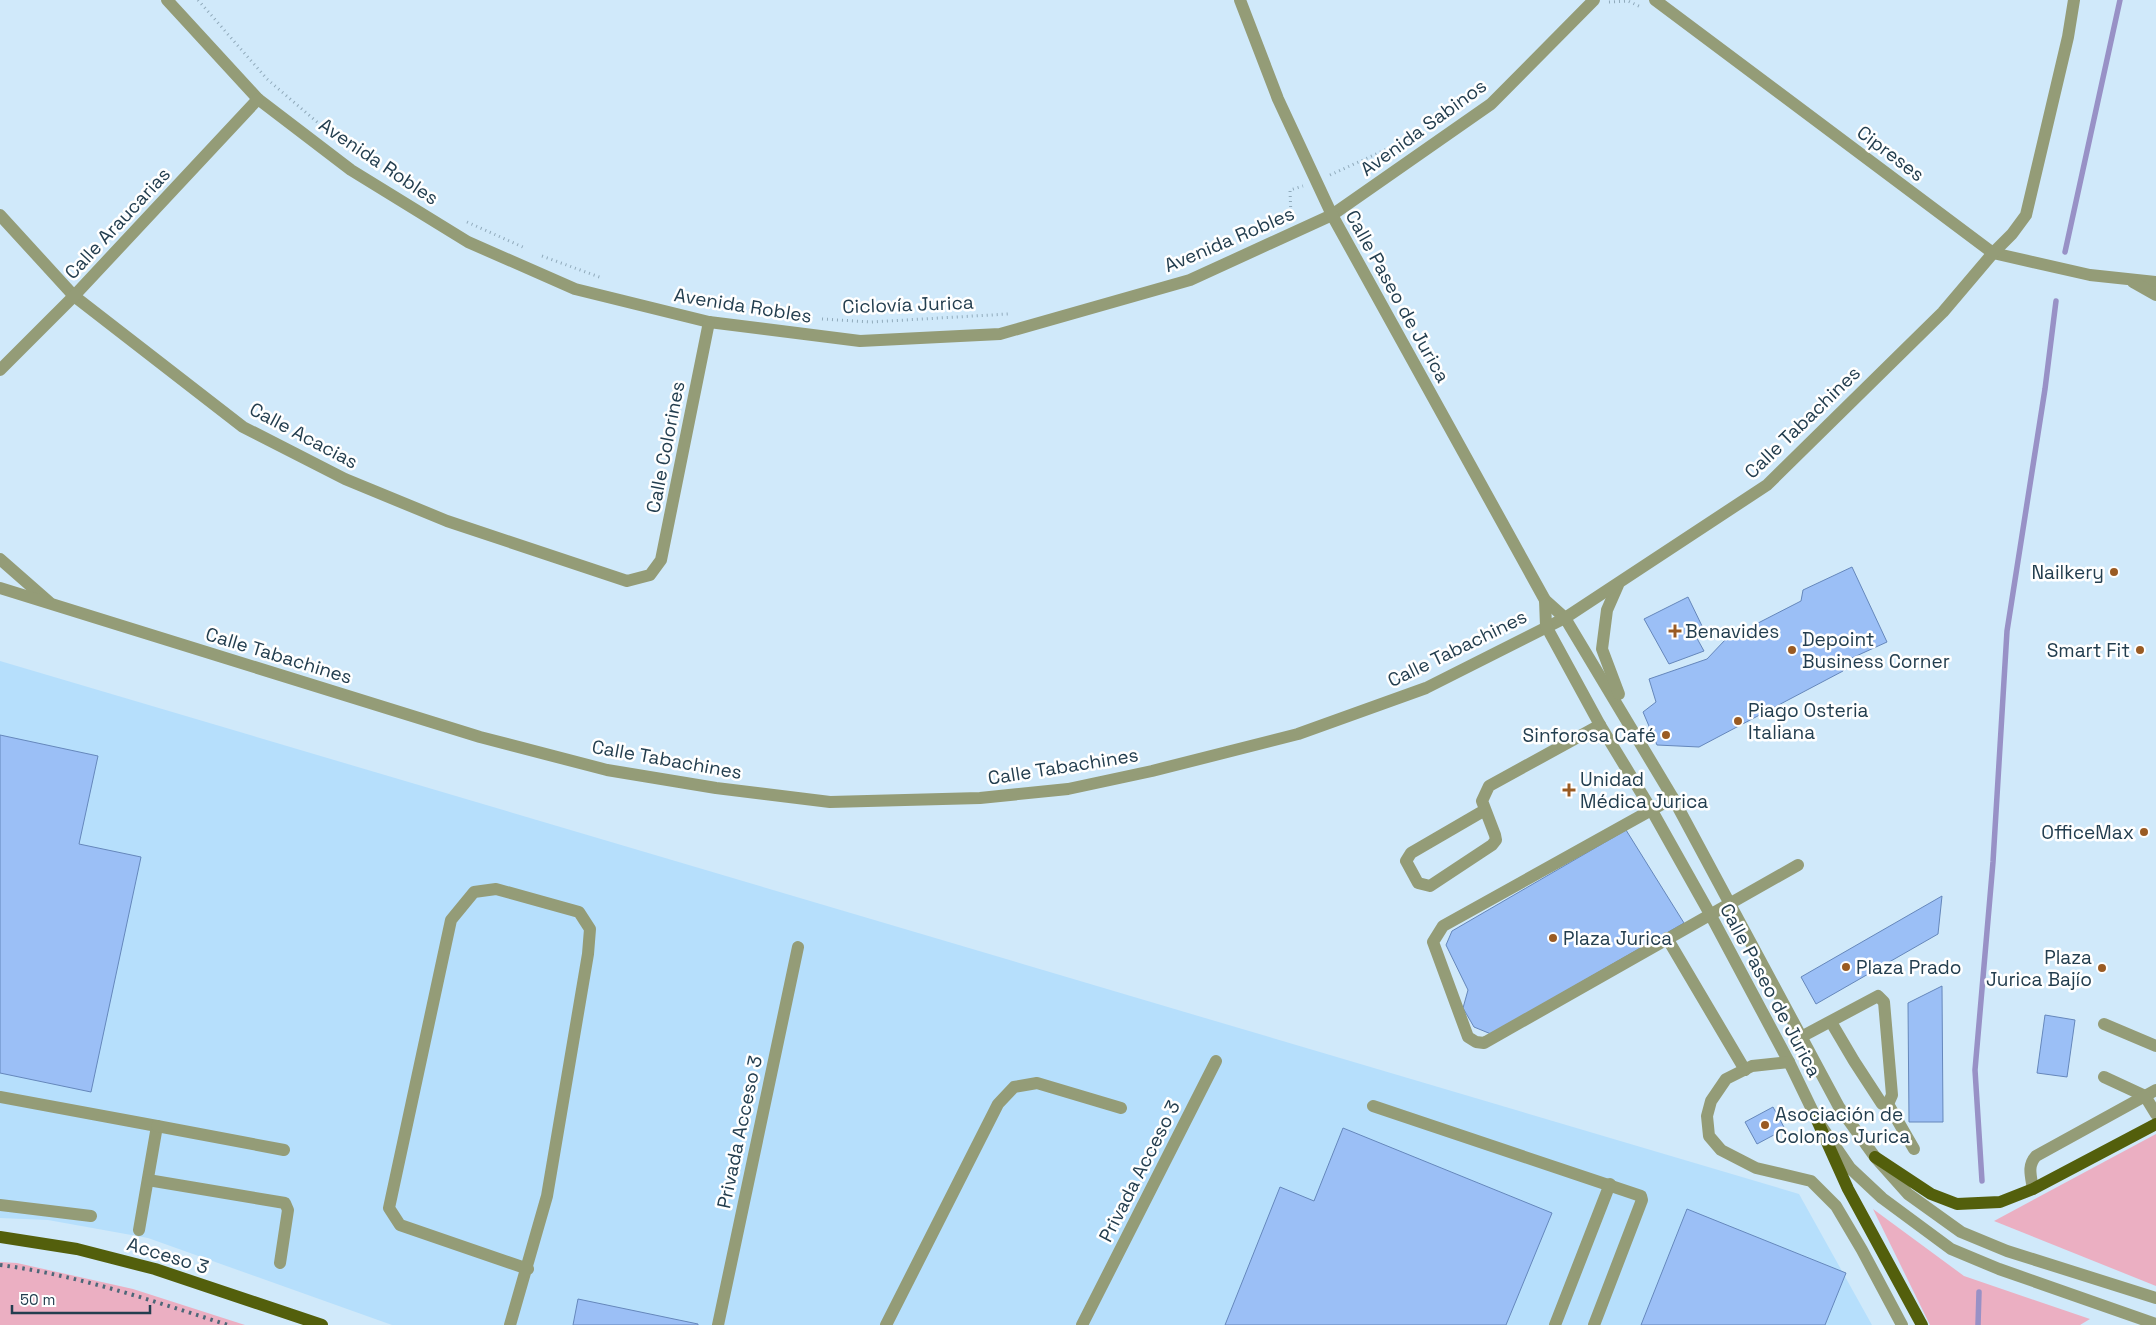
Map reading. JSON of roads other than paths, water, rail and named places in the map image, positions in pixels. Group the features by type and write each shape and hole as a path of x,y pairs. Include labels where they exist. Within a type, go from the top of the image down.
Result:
{"main road":[{"path":"1817,1120 1848,1189 1922,1325"},
{"path":"1874,1157 1931,1194 1957,1204 2000,1202 2033,1189 2156,1124"},
{"name":"Acceso 3","path":"0,1237 77,1249 155,1269 322,1325"}],"street":[{"name":"Avenida Robles","path":"167,0 258,99 351,170 468,242 575,289 708,322 860,342 1000,334 1190,280 1332,215"},
{"name":"Calle Paseo de Jurica","path":"1240,0 1278,99 1332,215 1545,600 1565,618 1673,798 1839,1107 1874,1157 1908,1194 1961,1232 2007,1250 2156,1298"},
{"name":"Avenida Sabinos","path":"1332,215 1491,104 1594,0"},
{"name":"Cipreses","path":"1654,0 1993,253 2090,274 2156,282"},
{"name":"Calle Tabachines","path":"0,588 480,737 606,770 716,788 830,802 980,798 1068,789 1152,772 1298,734 1417,691 1565,618 1767,485 1943,312 1993,253 2012,234 2026,215 2068,37 2074,0"},
{"name":"Calle Araucarias","path":"0,370 74,296 258,99"},
{"name":"Calle Acacias","path":"0,215 74,296 243,427 345,479 447,521 627,581 650,575"},
{"name":"Cipreses","path":"2130,280 2156,296"},
{"name":"Calle Colorines","path":"650,575 661,560 708,322"},
{"path":"0,559 52,604"},
{"path":"1619,583 1607,610 1602,649 1612,680 1626,710 1630,727"},
{"name":"Calle Paseo de Jurica","path":"1545,600 1546,626 1600,725 1651,809 1710,914 1789,1062 1817,1120 1850,1168 1882,1198 1951,1249 1999,1269 2156,1324"},
{"path":"1485,810 1411,853 1406,861 1418,883 1430,886 1492,846 1496,840 1496,835 1482,801 1489,786 1600,725"},
{"path":"1673,798 1443,926 1432,942 1468,1037 1476,1042 1484,1043 1798,864"},
{"path":"510,1325 528,1269 547,1196 588,954 590,929 579,912 496,889 474,892 451,920 389,1208 400,1225 528,1269"},
{"path":"1667,938 1745,1070"},
{"name":"Privada Acceso 3","path":"718,1325 798,947"},
{"path":"1801,1038 1878,996 1884,1002 1892,1095 1888,1104"},
{"path":"1831,1022 1882,1104 1888,1104"},
{"path":"2104,1024 2156,1046"},
{"name":"Privada Acceso 3","path":"1082,1325 1216,1061"},
{"path":"1789,1062 1752,1066 1726,1080 1711,1101 1707,1116 1708,1136 1721,1150 1756,1168 1810,1181 1836,1206 1902,1325"},
{"path":"2104,1077 2151,1093"},
{"path":"886,1325 998,1104 1014,1087 1037,1083 1121,1108"},
{"path":"2151,1093 2156,1114"},
{"path":"2033,1189 2030,1168 2031,1162 2036,1156 2151,1093"},
{"path":"0,1097 284,1150"},
{"path":"1888,1104 1914,1149"},
{"path":"1373,1106 1610,1184 1641,1196 1642,1200 1594,1325"},
{"path":"139,1230 157,1126"},
{"path":"148,1180 285,1203 288,1210 280,1263"},
{"path":"1554,1325 1610,1184"},
{"path":"0,1205 91,1216"}],"waterway":[{"path":"2065,252 2120,0"},
{"path":"1982,1181 1975,1070 1993,862 2007,631 2045,389 2056,301"},
{"path":"1978,1325 1979,1292"}],"railway":[{"path":"0,1265 29,1269 87,1282 228,1325"}],"place":[{"name":"Nailkery","path":"2114,572"},
{"name":"Benavides","path":"1675,631"},
{"name":"Depoint Business Corner","path":"1792,650"},
{"name":"Smart Fit","path":"2140,650"},
{"name":"Piago Osteria Italiana","path":"1738,721"},
{"name":"Sinforosa Café","path":"1666,735"},
{"name":"Unidad Médica Jurica","path":"1569,790"},
{"name":"OfficeMax","path":"2144,832"},
{"name":"Plaza Jurica","path":"1553,938"},
{"name":"Plaza Prado","path":"1846,967"},
{"name":"Plaza Jurica Bajío","path":"2102,968"},
{"name":"Asociación de Colonos Jurica","path":"1765,1125"}]}
